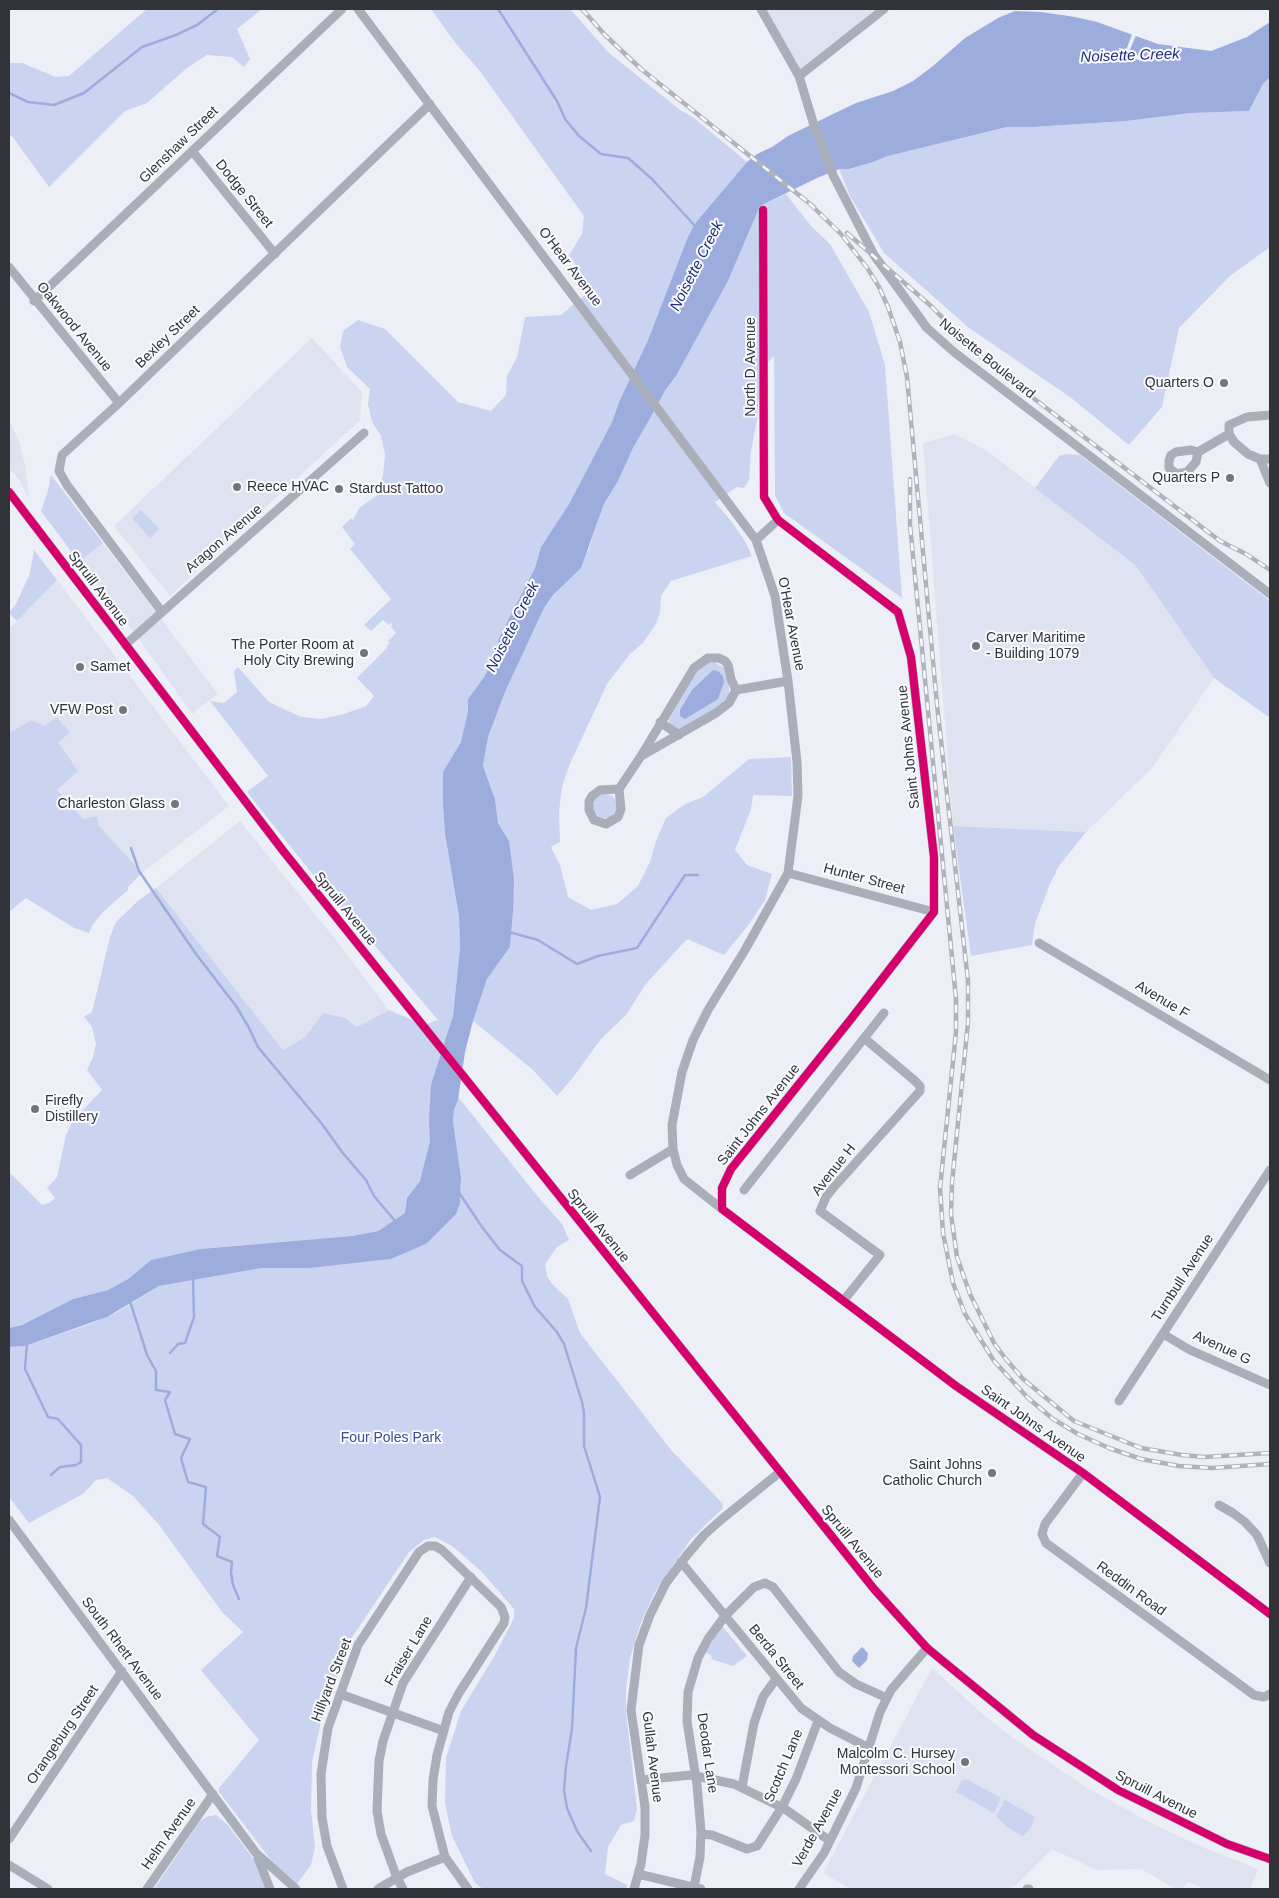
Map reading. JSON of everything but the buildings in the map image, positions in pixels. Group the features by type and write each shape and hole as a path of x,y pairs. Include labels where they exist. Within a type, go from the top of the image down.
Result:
{"street":[{"name":"Glenshaw Street","path":"34,301 342,9"},
{"name":"O'Hear Avenue","path":"358,9 756,540 775,596 788,681 797,762 798,796 788,873 745,950 708,1010 693,1040 682,1072 672,1125 673,1149 677,1166 684,1179 722,1209"},
{"name":"Noisette Boulevard","path":"761,9 799,76 812,122 833,175 874,255 927,328 954,352 1023,406 1270,594"},
{"path":"799,76 884,9"},
{"name":"Bexley Street","path":"162,612 67,485 59,471 62,456 430,104"},
{"name":"Dodge Street","path":"193,152 275,254"},
{"name":"North D Avenue","path":"764,210 764,497 778,520"},
{"name":"Oakwood Avenue","path":"9,267 34,301 119,403"},
{"path":"1270,416 1247,417 1228,426 1229,434 1234,442 1248,454 1260,459 1270,459"},
{"name":"Aragon Avenue","path":"125,645 364,434"},
{"path":"1198,452 1229,434"},
{"path":"1260,459 1270,484"},
{"name":"Spruill Avenue","path":"9,492 278,845 874,1589 927,1648 1032,1735 1118,1790 1227,1844 1270,1859"},
{"path":"9,510 16,502"},
{"path":"756,540 778,520"},
{"name":"Saint Johns Avenue","path":"778,520 898,612 911,657 934,858 934,912 868,998 731,1169 722,1188 722,1209 956,1386 1083,1473 1270,1614"},
{"path":"619,789 600,790 592,796 589,801 589,810 594,820 606,824 618,817 621,809 619,789 694,668 708,658 719,658 728,665 736,690"},
{"path":"736,690 788,681"},
{"path":"640,756 716,713 729,703 736,690"},
{"path":"660,722 679,735"},
{"name":"Hunter Street","path":"788,873 934,912"},
{"name":"Avenue F","path":"1039,944 1270,1080"},
{"path":"744,1190 884,1013"},
{"name":"Avenue H","path":"844,1300 880,1255 820,1211 826,1197 834,1187 920,1091 920,1086 914,1080 864,1038"},
{"path":"630,1175 673,1149"},
{"name":"Turnbull Avenue","path":"1119,1401 1270,1170"},
{"name":"Avenue G","path":"1163,1334 1190,1350 1270,1385"},
{"name":"Gullah Avenue","path":"634,1889 644,1835 645,1807 631,1710 640,1645 650,1615 666,1583 704,1535 780,1472"},
{"name":"Reddin Road","path":"1083,1473 1045,1524 1042,1534 1046,1543 1254,1695 1264,1697 1270,1694"},
{"path":"1219,1506 1245,1522 1257,1535 1270,1563"},
{"name":"South Rhett Avenue","path":"9,1520 256,1853"},
{"name":"Hillyard Street","path":"343,1889 327,1846 322,1818 321,1774 328,1728 358,1645 419,1552 428,1546 434,1546 442,1550 501,1606 505,1617 504,1623 459,1693 449,1712 444,1731"},
{"name":"Berda Street","path":"681,1562 801,1708 818,1721 869,1748"},
{"name":"Fraiser Lane","path":"404,1889 397,1878 381,1834 378,1811 379,1761 383,1741 403,1683 471,1578"},
{"name":"Deodar Lane","path":"698,1888 701,1834 696,1776 687,1721 688,1692 698,1658 708,1639 725,1616 754,1587 765,1584 773,1587 839,1672 856,1684 886,1698"},
{"name":"Verde Avenue","path":"799,1889 830,1841 856,1788 886,1698 927,1648"},
{"name":"Orangeburg Street","path":"9,1839 122,1671"},
{"path":"742,1787 754,1723 763,1697 776,1679"},
{"path":"340,1694 444,1731 433,1780 432,1806 445,1857 468,1889"},
{"name":"Scotch Lane","path":"701,1834 712,1835 747,1850 757,1846 762,1841 782,1807 796,1779 818,1721"},
{"path":"641,1780 672,1776 696,1776 715,1779 742,1787 782,1807 830,1841"},
{"name":"Helm Avenue","path":"148,1889 213,1794"},
{"path":"256,1853 270,1889"},
{"path":"256,1853 296,1889"},
{"path":"378,1889 407,1872 445,1857"},
{"path":"9,1865 48,1889"},
{"path":"638,1874 698,1888"}],"shaded area":[{"path":"761,9 884,9 799,76"},
{"path":"312,338 362,392 360,420 170,596 114,526"},
{"path":"9,420 19,441 25,465 29,498 19,479 9,469"},
{"path":"955,434 989,452 1136,566 1214,678 1153,767 1086,832 953,826 923,443"},
{"path":"103,543 218,694 192,714 141,642 79,562"},
{"path":"57,580 229,806 142,873 129,862 99,826 97,816 83,819 56,790 57,717 45,726 9,733 9,629"},
{"path":"240,821 343,949 389,1010 357,1027 345,1018 323,1014 305,1037 283,1050 156,888"},
{"name":"Malcolm C. Hursey Montessori School","path":"932,1668 985,1716 1016,1740 1086,1787 1151,1823 1202,1847 1258,1869 1250,1889 1206,1889 1187,1882 1183,1889 1176,1889 1141,1869 1097,1870 1052,1849 1017,1884 1008,1889 851,1889 823,1873"}],"green space":[{"path":"147,9 262,9 237,29 250,59 244,67 232,57 207,55 188,67 147,103 125,111 49,187 12,136 9,137 9,63 22,63 56,77 69,76"},
{"path":"431,9 570,9 609,53 680,110 694,118 747,162 694,225 648,340 619,402 612,422 569,504 541,547 535,568 499,638 495,657 484,677 468,699 465,726 461,742 454,755 443,804 445,834 459,916 460,948 453,1016 440,1059 430,1108 430,1141 424,1167 420,1181 407,1198 405,1213 378,1231 352,1236 200,1249 151,1260 128,1279 108,1290 73,1299 22,1325 9,1328 9,1172 42,1205 49,1203 55,1198 47,1188 57,1177 66,1135 73,1120 102,1090 87,1070 96,1044 92,1027 84,1017 92,1012 110,937 116,922 139,900 156,888 283,1050 305,1037 323,1013 345,1018 357,1027 389,1010 424,1025 438,1020 371,941 341,910 247,792 268,776 210,701 224,703 237,692 234,671 238,667 269,702 301,717 321,719 344,714 366,706 374,696 357,678 387,648 390,643 388,641 396,633 391,627 391,623 389,625 383,620 371,631 364,625 391,599 350,549 355,544 342,527 351,518 353,520 359,508 376,496 383,475 385,455 381,436 372,422 368,404 370,389 347,367 340,347 343,331 358,320 385,329 458,402 491,411 506,395 507,376 517,357 525,317 561,315 592,289 569,255 582,234 584,216 479,70 457,45"},
{"path":"1270,77 1270,247 1230,276 1179,328 1162,407 1129,445 1070,397 969,328 884,253 850,196 839,169 849,169 888,156 1007,127 1126,121 1191,113 1249,111 1263,84"},
{"path":"786,194 811,226 830,244 869,312 885,365 902,598 784,513 775,495 774,356 761,369 757,420 751,451 749,480 744,488 737,487 715,502 732,522 752,556 671,581 661,596 660,612 656,624 643,643 630,654 607,684 569,766 562,787 559,812 560,842 551,847 560,865 568,897 591,910 617,904 638,886 650,862 656,841 666,818 685,804 703,797 749,759 791,757 792,796 753,795 751,809 735,850 747,865 772,874 765,900 750,923 724,955 687,939 645,985 626,1015 601,1039 557,1096 532,1069 473,1021 487,979 510,947 513,912 509,841 498,823 495,799 483,766 488,737 505,692 544,608 588,551 604,504 618,481 633,448 666,389 676,376 728,281 760,206"},
{"path":"1065,454 1080,455 1270,601 1270,718 1214,678 1136,566 1035,488 1059,456"},
{"path":"51,475 103,543 79,562 41,511"},
{"path":"141,510 159,529 150,538 132,518"},
{"path":"34,550 57,580 17,621 9,613 16,604 30,573"},
{"path":"714,662 726,669 729,678 729,696 718,708 679,730 674,728 667,716 698,670 706,663"},
{"path":"57,717 70,733 58,742 78,771 57,790 83,819 97,816 99,826 142,873 128,887 128,890 103,912 93,924 89,933 74,928 26,898 9,912 9,733 32,720 45,726"},
{"path":"600,794 610,794 617,801 617,811 610,818 600,818 593,811 593,801"},
{"path":"953,826 1086,832 1059,866 1049,886 1035,924 1032,945 971,956"},
{"name":"Four Poles Park","path":"459,1098 562,1224 569,1240 557,1247 545,1264 547,1276 552,1284 568,1299 580,1333 672,1451 723,1504 722,1509 691,1539 655,1592 640,1625 630,1658 626,1689 626,1712 637,1809 634,1821 621,1825 608,1847 605,1874 627,1885 626,1889 483,1889 475,1883 452,1836 445,1803 446,1758 461,1711 495,1655 514,1618 514,1609 481,1571 452,1546 435,1537 424,1540 409,1552 351,1639 323,1713 312,1762 311,1810 315,1847 311,1865 297,1884 274,1864 219,1792 219,1788 259,1740 201,1670 243,1632 222,1612 160,1526 133,1496 107,1478 96,1480 83,1494 29,1523 9,1497 9,1347 25,1346 90,1324 119,1311 159,1286 262,1268 310,1268 391,1259 426,1244 460,1203 461,1177 453,1122 454,1110"},
{"path":"722,1626 747,1656 733,1666 711,1659 712,1656 705,1652"},
{"path":"966,1779 1001,1798 994,1813 956,1792 962,1780"},
{"path":"1005,1800 1035,1817 1030,1829 1023,1836 1008,1828 996,1816"},
{"path":"216,1815 227,1824 255,1861 265,1889 154,1889 200,1821 206,1817"}],"water":[{"name":"Noisette Creek","path":"1015,11 1041,12 1075,17 1097,22 1158,44 1211,51 1247,37 1270,22 1270,77 1263,84 1249,111 1191,113 1126,121 1007,127 888,156 849,169 839,169 760,206 728,281 676,376 666,389 633,448 618,481 604,504 581,568 554,594 544,608 505,692 488,737 483,766 495,799 498,823 509,841 514,880 513,912 510,947 487,979 473,1021 465,1052 458,1100 454,1110 453,1122 461,1177 460,1203 456,1214 426,1244 391,1259 310,1268 262,1268 159,1286 107,1317 25,1346 9,1347 9,1328 22,1325 73,1299 108,1290 128,1279 151,1260 200,1249 352,1236 378,1231 405,1213 407,1198 420,1181 430,1141 431,1085 453,1016 460,948 459,916 445,834 443,772 461,742 468,711 468,699 484,677 495,657 499,638 535,568 541,547 569,504 612,422 619,402 648,340 694,225 747,162 757,154 788,136 856,103 893,91 913,81 965,38 998,18"},
{"path":"713,670 718,671 723,676 724,682 718,699 685,719 680,716 680,710 692,690"},
{"path":"862,1647 868,1653 867,1660 859,1668 852,1661 853,1656"}],"pier":[{"path":"1133,32 1137,33 1129,52 1142,57 1141,61 1118,52 1119,48 1126,50"}],"waterway":[{"path":"9,93 28,102 54,105 84,93 142,47 197,25 218,9"},
{"path":"498,9 557,101 565,119 579,136 601,154 628,158 652,179 696,227"},
{"path":"131,848 139,871 196,954 236,1006 258,1047 322,1124 342,1152 366,1180 374,1196 395,1221"},
{"path":"509,932 538,940 577,964 598,956 637,948 685,875 698,875"},
{"path":"458,1191 500,1250 522,1266 522,1281 535,1307 557,1332 564,1344 582,1402 584,1446 600,1497 586,1608 576,1648 572,1729 564,1791 567,1808 577,1831 591,1851"},
{"path":"170,1353 178,1344 185,1343 194,1317 193,1277"},
{"path":"130,1301 147,1355 156,1371 156,1390 170,1392 165,1400 175,1434 190,1439 181,1458 188,1482 206,1487 203,1524 220,1537 217,1556 232,1562 233,1585 239,1599"},
{"path":"27,1343 25,1369 48,1417 58,1419 81,1445 81,1462 76,1465 60,1467 51,1475"}],"railway":[{"path":"582,9 605,35 641,69 814,207"},
{"path":"809,203 841,234 868,269 879,287 900,342 907,377 937,705 968,981 968,1022 952,1183 951,1214 957,1257 970,1294 994,1343 1005,1358 1023,1379 1074,1421 1141,1448 1182,1455 1204,1457 1270,1453"},
{"path":"847,233 931,306 985,361 1220,541 1246,554 1270,570"},
{"path":"910,479 910,525 956,999 956,1032 940,1188 943,1233 953,1283 965,1314 994,1361 1028,1398 1053,1419 1078,1434 1109,1448 1141,1459 1179,1466 1212,1468 1270,1464"}],"cycle path":[{"path":"763,210 764,497 778,520 898,612 911,657 934,857 934,912 731,1169 722,1188 722,1209 956,1386 1083,1473 1270,1614"},
{"path":"9,492 284,852 874,1589 927,1648 1033,1735 1118,1790 1227,1844 1270,1859"}],"place":[{"name":"Quarters O","path":"1224,383"},
{"name":"Quarters P","path":"1230,478"},
{"name":"Reece HVAC","path":"237,487"},
{"name":"Stardust Tattoo","path":"339,489"},
{"name":"Carver Maritime - Building 1079","path":"976,646"},
{"name":"The Porter Room at Holy City Brewing","path":"364,653"},
{"name":"Samet","path":"80,667"},
{"name":"VFW Post","path":"123,710"},
{"name":"Charleston Glass","path":"175,804"},
{"name":"Firefly Distillery","path":"35,1109"},
{"name":"Saint Johns Catholic Church","path":"992,1473"},
{"name":"Malcolm C. Hursey Montessori School","path":"965,1762"}]}
